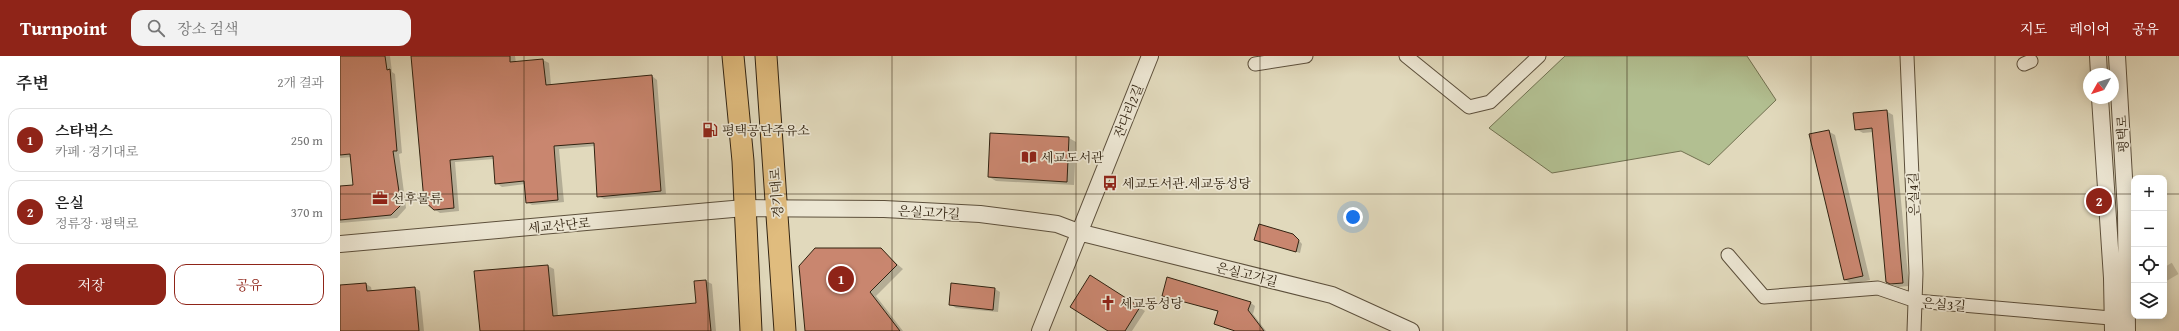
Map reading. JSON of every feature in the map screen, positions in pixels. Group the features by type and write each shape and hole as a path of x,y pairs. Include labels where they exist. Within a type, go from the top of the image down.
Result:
{"main road":[{"path":"733,56 743,161 744,208 751,331"},
{"name":"경기대로","path":"766,56 785,331"}],"street":[{"name":"잔다리2길","path":"1078,232 1150,56"},
{"path":"1255,64 1306,56"},
{"path":"1406,56 1469,107 1490,102 1540,56"},
{"name":"은실4길","path":"1907,56 1916,301 1914,331"},
{"path":"2098,56 2099,68"},
{"name":"평택로","path":"2117,56 2124,166 2124,278 2119,325"},
{"name":"평택로","path":"2101,104 2124,278"},
{"name":"세교산단로","path":"340,244 744,208 777,208"},
{"name":"은실고가길","path":"777,208 980,214 1057,224 1078,232 1332,295 1403,329"},
{"path":"1040,331 1078,232"},
{"name":"은실3길","path":"1728,255 1764,297 1878,288 1916,301 2119,325"}],"green space":[{"path":"1565,56 1747,56 1776,100 1709,165 1681,151 1552,173 1489,128"}],"building":[{"path":"340,56 385,56 387,70 390,69 397,151 393,151 401,205 391,215 340,220 340,186 353,185 350,154 340,155"},
{"path":"411,56 510,56 510,62 543,59 546,85 652,75 661,191 597,197 594,143 554,146 558,200 526,203 524,181 495,184 493,156 450,160 454,208 434,210 424,201"},
{"path":"1887,110 1903,283 1890,284 1886,282 1872,128 1855,130 1853,113"},
{"path":"1829,130 1863,276 1844,280 1809,134"},
{"name":"세교도서관","path":"990,133 1069,137 1067,182 988,177"},
{"path":"1259,224 1293,234 1299,240 1296,252 1254,240"},
{"path":"815,248 881,248 897,265 870,292 900,331 805,331 799,266"},
{"path":"548,265 553,316 696,303 694,281 706,280 711,331 480,331 474,271"},
{"path":"1090,275 1140,307 1125,331 1108,331 1070,307"},
{"path":"1167,277 1251,302 1248,310 1264,331 1235,331 1214,324 1218,311 1162,296"},
{"path":"366,283 367,291 415,287 419,331 340,331 340,285"},
{"path":"951,283 995,288 993,310 949,305"}],"tunnel":[{"path":"2167,273 2179,266"}],"place":[{"name":"평택공단주유소","path":"710,130"},
{"name":"세교도서관","path":"1029,157"},
{"name":"세교도서관.세교동성당","path":"1110,183"},
{"name":"선후물류","path":"380,198"},
{"name":"은실","path":"2099,201"},
{"name":"스타벅스","path":"841,279"},
{"name":"세교동성당","path":"1108,303"}]}
